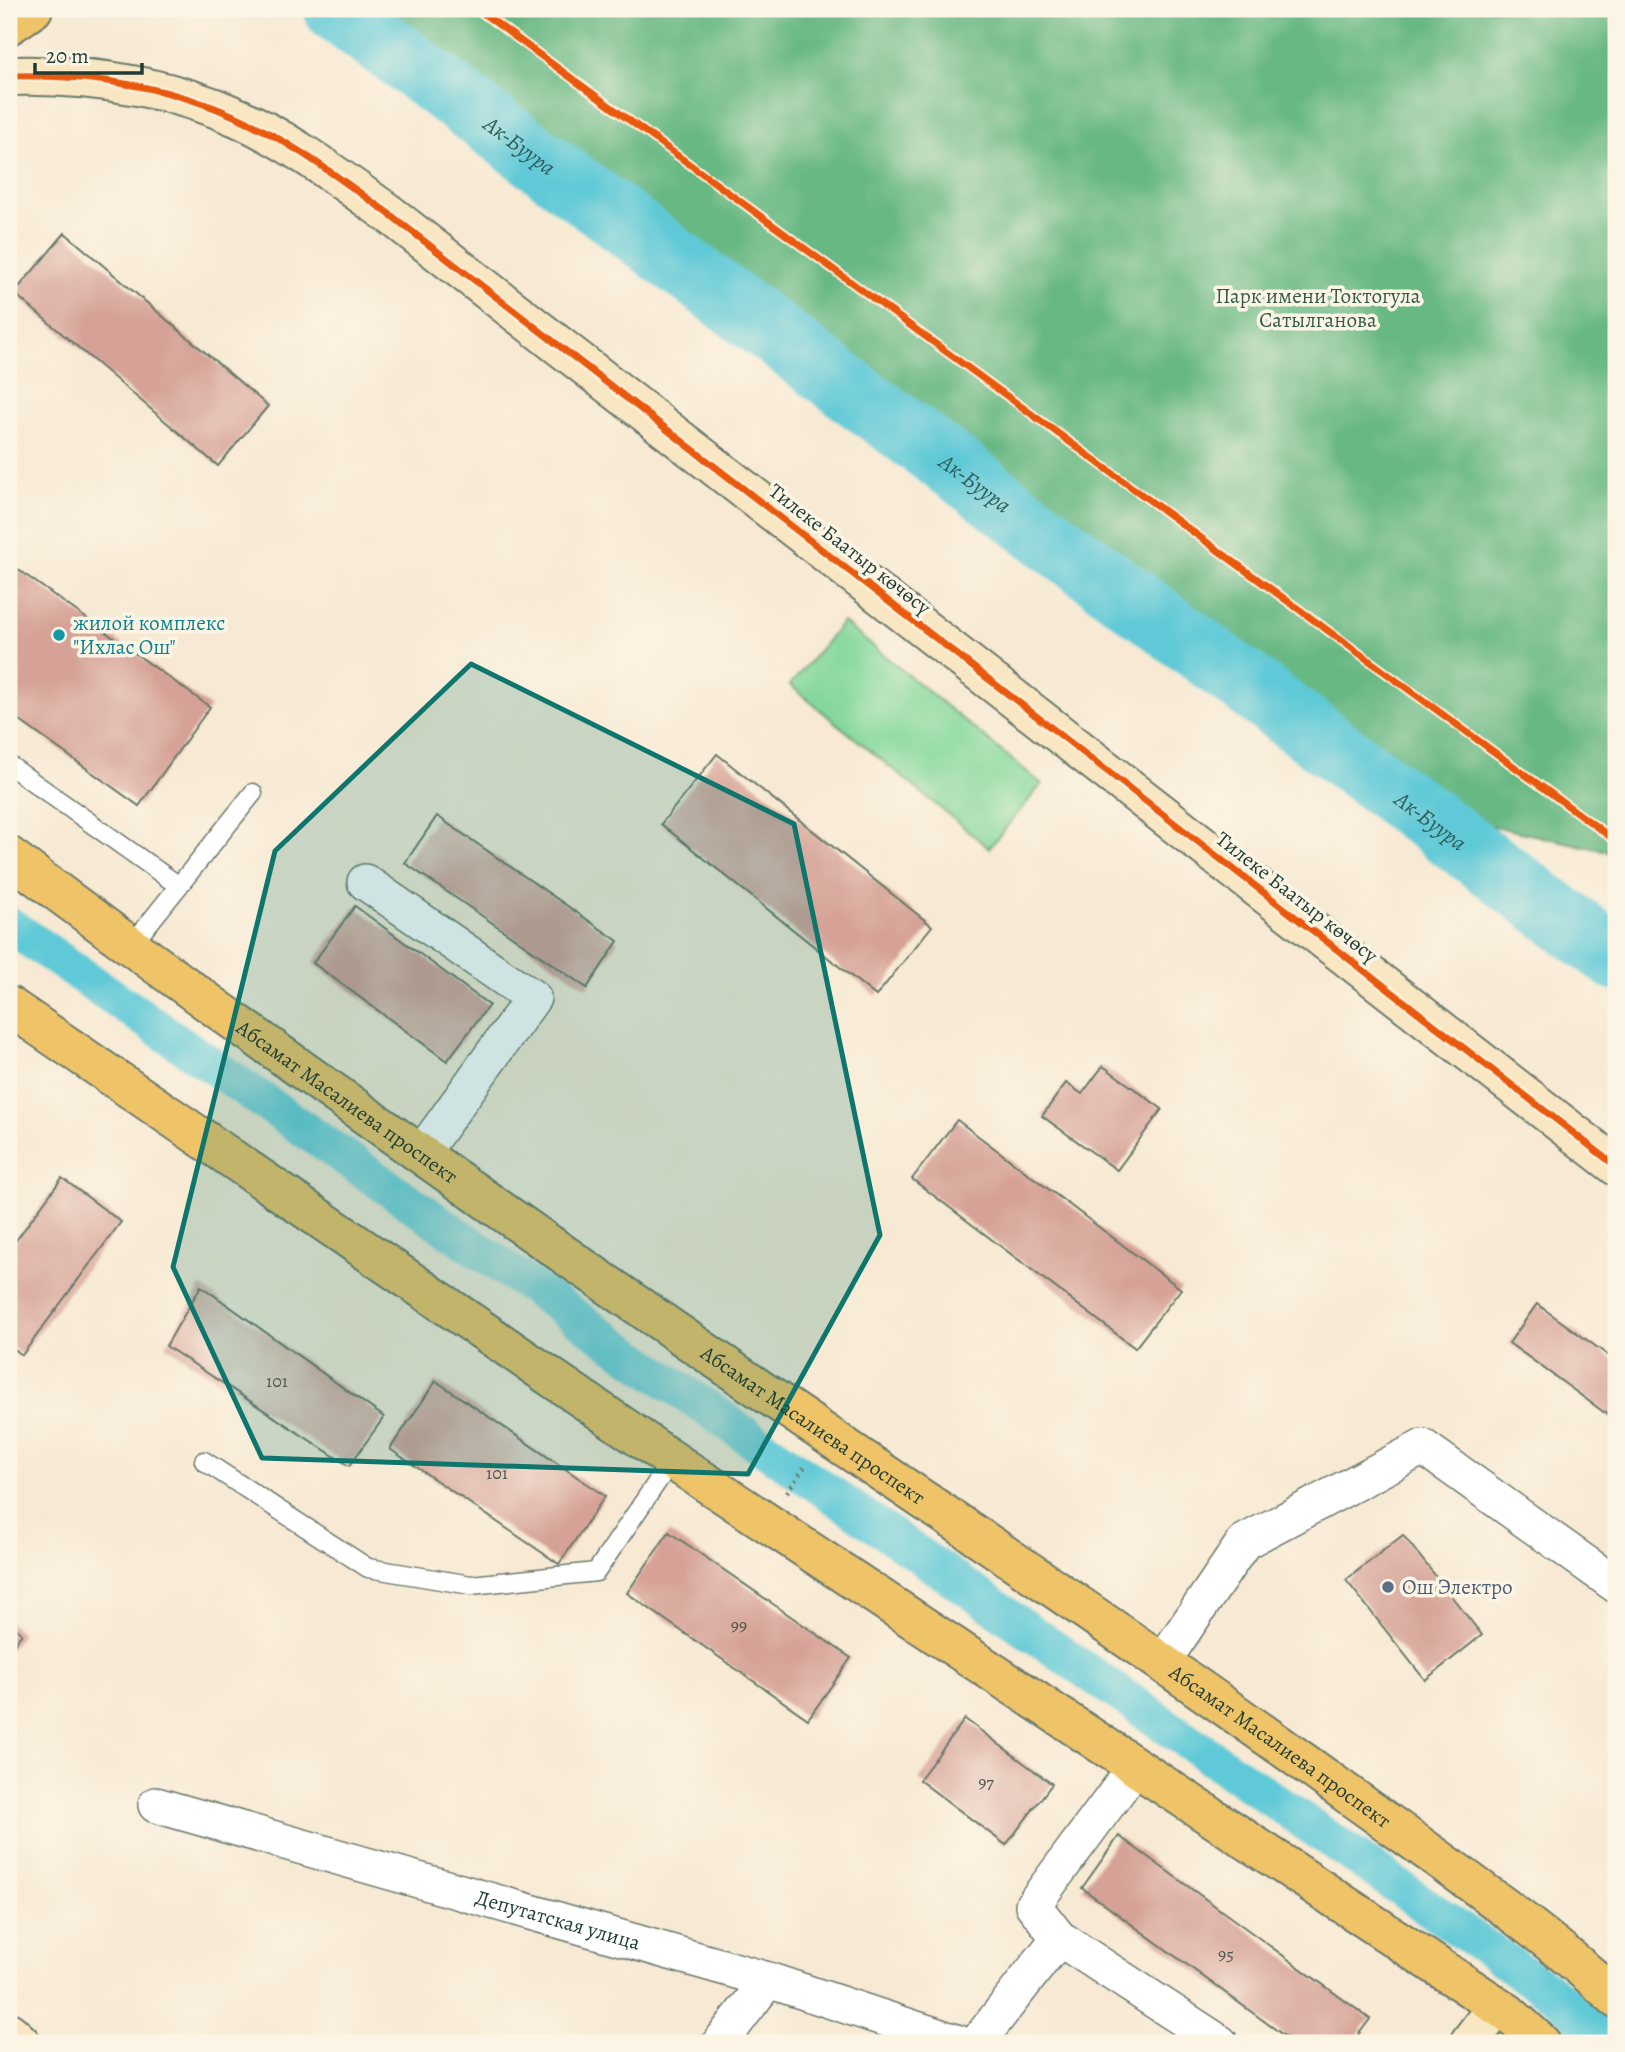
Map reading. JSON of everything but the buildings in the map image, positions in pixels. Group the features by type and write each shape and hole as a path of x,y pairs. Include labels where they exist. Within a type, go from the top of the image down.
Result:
{"main road":[{"path":"9,25 33,9"},
{"name":"Абсамат Масалиева проспект","path":"9,856 130,947 421,1154 816,1427 1163,1661 1553,1942 1616,1998"},
{"path":"9,1006 672,1460 1497,2006 1541,2043"}],"street":[{"name":"Тилеке Баатыр көчөсү","path":"9,76 60,74 159,89 239,118 313,159 388,213 1616,1166"},
{"path":"365,882 534,998 421,1154"},
{"path":"1163,1661 1244,1542 1423,1447 1616,1585"},
{"path":"1136,1766 1033,1905 1059,1938 1220,2043"},
{"name":"Депутатская улица","path":"156,1805 768,1980 960,2043"},
{"path":"977,2043 1059,1938"},
{"path":"720,2043 768,1980"},
{"path":"1469,2043 1497,2006"},
{"path":"9,2032 21,2043"}],"lane":[{"path":"9,765 179,886"},
{"path":"130,947 253,793"},
{"path":"204,1461 368,1568 471,1585 596,1572 672,1460"}],"path":[{"path":"786,1494 808,1462"}],"highlighted area":[{"path":"471,664 794,824 880,1235 748,1474 262,1458 173,1267 275,851"}],"green space":[{"name":"Парк имени Токтогула Сатылганова","path":"373,9 1616,9 1616,859 1606,851 1452,817"},
{"path":"843,622 1042,784 989,848 790,685"}],"waterway":[{"name":"Ак-Буура","path":"336,9 1616,958"},
{"path":"9,925 1562,2000 1607,2043"}],"cycle path":[{"path":"477,9 1616,841"},
{"path":"9,76 97,80 183,97 239,118 278,138 315,162 388,213 1616,1166"}],"place":[{"name":"жилой комплекс \"Ихлас Ош\"","path":"59,635"},
{"name":"Ош Электро","path":"1388,1587"}]}
